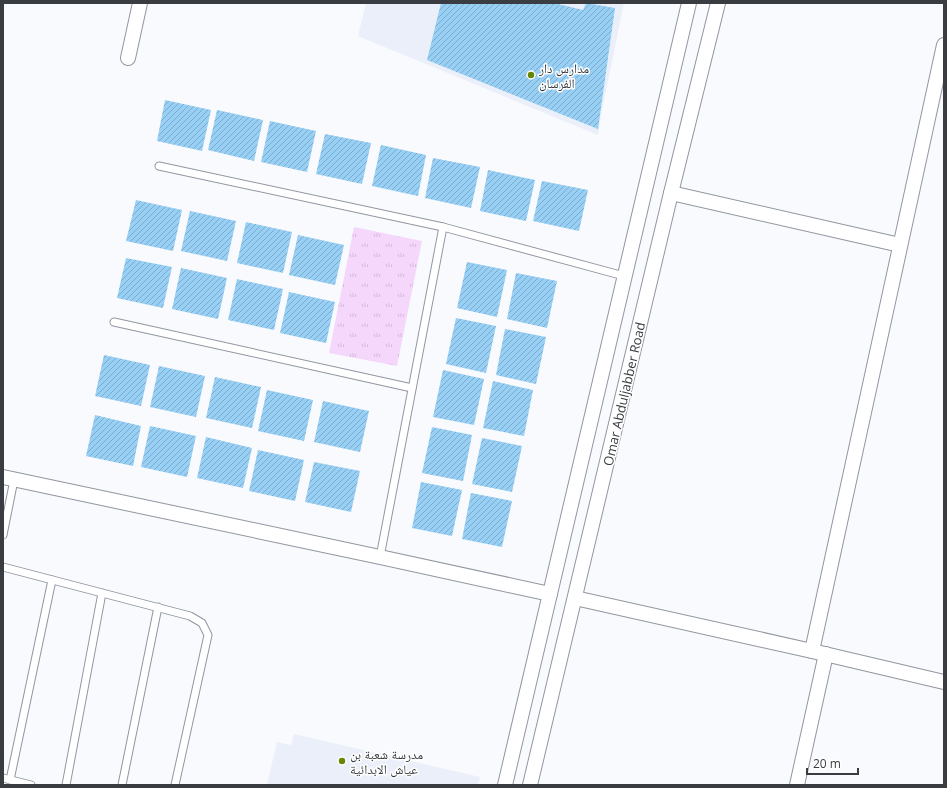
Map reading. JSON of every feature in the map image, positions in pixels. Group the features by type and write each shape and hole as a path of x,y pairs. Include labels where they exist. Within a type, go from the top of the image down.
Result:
{"street":[{"path":"128,58 140,3"},
{"name":"Omar Abduljabber Road","path":"505,785 688,3"},
{"name":"Omar Abduljabber Road","path":"530,785 671,193 718,3"},
{"path":"812,651 944,45"},
{"path":"671,193 900,245"},
{"path":"9,478 380,556 550,594"},
{"path":"575,598 944,682"},
{"path":"797,785 826,654"}],"lane":[{"path":"159,166 443,227 624,276"},
{"path":"380,556 443,227"},
{"path":"114,322 412,388"},
{"path":"3,535 9,478"},
{"path":"3,567 190,616 202,623 208,635 175,785"},
{"path":"31,785 6,779 52,580"},
{"path":"66,785 102,593"},
{"path":"122,785 158,608"}],"shaded area":[{"name":"مدارس دار الفرسان","path":"366,3 624,3 598,135 358,36"},
{"name":"مدرسة شعبة بن عياش الابدائية","path":"294,734 480,777 478,785 267,785 277,742 291,745"}],"green space":[{"path":"354,227 422,241 397,366 329,353"}],"building":[{"name":"مدارس دار الفرسان","path":"441,3 554,3 583,10 586,3 615,8 598,129 427,60"},
{"path":"165,100 211,110 202,151 157,141"},
{"path":"217,110 263,120 254,161 208,150"},
{"path":"270,121 316,131 307,172 261,162"},
{"path":"325,134 371,143 362,184 316,174"},
{"path":"381,145 426,155 418,196 372,186"},
{"path":"433,158 480,167 471,208 425,198"},
{"path":"488,170 535,180 526,221 480,211"},
{"path":"542,181 588,190 579,231 533,221"},
{"path":"136,200 182,210 173,251 126,241"},
{"path":"190,211 236,221 227,261 181,251"},
{"path":"246,222 292,232 283,273 237,263"},
{"path":"298,235 344,245 335,285 289,275"},
{"path":"126,258 172,267 163,308 117,298"},
{"path":"467,262 507,270 497,317 457,308"},
{"path":"181,268 227,278 218,319 172,309"},
{"path":"516,273 557,281 547,328 507,319"},
{"path":"237,279 283,289 274,330 228,320"},
{"path":"289,292 335,302 326,343 280,333"},
{"path":"456,318 496,326 486,373 446,364"},
{"path":"505,329 546,337 536,384 496,375"},
{"path":"104,355 150,365 141,406 95,396"},
{"path":"159,366 205,376 196,417 150,407"},
{"path":"443,370 484,379 474,425 433,417"},
{"path":"215,377 261,387 252,428 206,418"},
{"path":"493,381 533,390 524,436 483,428"},
{"path":"267,390 313,400 304,441 258,431"},
{"path":"323,401 369,411 360,452 314,442"},
{"path":"95,415 141,426 133,466 86,456"},
{"path":"150,426 196,436 187,477 141,467"},
{"path":"432,427 472,435 463,481 422,473"},
{"path":"206,437 252,448 243,488 197,478"},
{"path":"482,438 522,446 512,492 472,484"},
{"path":"258,450 304,460 295,501 249,491"},
{"path":"314,462 360,471 351,512 305,502"},
{"path":"421,482 462,490 452,536 412,528"},
{"path":"471,493 512,501 502,547 462,539"}],"place":[{"name":"مدارس دار الفرسان","path":"531,75"},
{"name":"مدرسة شعبة بن عياش الابدائية","path":"342,761"}]}
